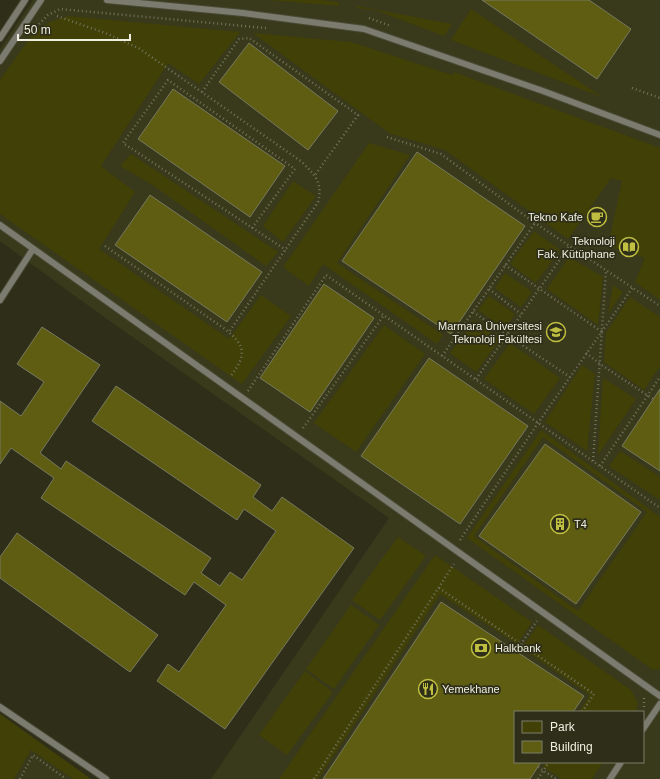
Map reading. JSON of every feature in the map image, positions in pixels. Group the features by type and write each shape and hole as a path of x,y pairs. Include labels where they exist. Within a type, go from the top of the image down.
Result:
{"lane":[{"path":"0,38 25,0"},
{"path":"0,61 41,0"},
{"path":"107,0 243,14 364,29 543,91 660,135"},
{"path":"0,225 660,696"},
{"path":"0,300 34,249"},
{"path":"644,728 660,704"},
{"path":"0,707 106,779"},
{"path":"610,779 620,763"}],"path":[{"path":"37,25 48,15 60,9 272,28"},
{"path":"57,16 108,34 140,49 302,162 315,175 321,191 318,202 228,332"},
{"path":"202,92 239,38 249,38 358,115 315,175"},
{"path":"252,228 295,169 168,80 123,143 252,228 286,250"},
{"path":"632,88 660,98"},
{"path":"387,137 441,154 535,223 660,306"},
{"path":"442,356 535,223"},
{"path":"105,246 228,332 239,342 242,356 239,366 224,385"},
{"path":"476,379 570,246"},
{"path":"505,265 602,332"},
{"path":"593,461 606,270"},
{"path":"248,391 326,275 660,508"},
{"path":"460,540 538,423 633,287"},
{"path":"489,289 521,314"},
{"path":"474,312 570,377"},
{"path":"302,429 384,315"},
{"path":"586,353 653,399"},
{"path":"600,466 660,377"},
{"path":"314,779 454,564"},
{"path":"439,588 594,694 583,711"},
{"path":"516,651 537,621"},
{"path":"20,779 33,756 66,779"},
{"path":"538,779 548,763"},
{"path":"538,767 556,779"}],"shaded area":[{"path":"33,0 660,0 660,779 211,779 389,518 90,307 0,241 0,49"},
{"path":"0,714 91,779 0,779"}],"green space":[{"path":"268,0 320,0 338,2 339,6"},
{"path":"357,6 452,24 444,36 375,10 357,8"},
{"path":"471,9 602,97 451,40"},
{"path":"68,16 240,32 199,84 168,63 101,166 135,192 99,249 229,339 261,295 291,316 242,384 0,214 0,80 34,32 50,22"},
{"path":"253,33 351,42 452,75 454,72 660,148 660,300 635,282 645,258 608,246 622,181 611,178 568,239 445,150 389,133"},
{"path":"369,143 410,155 337,263 443,335 437,344 323,264 309,286 283,267"},
{"path":"131,154 278,252 266,266 154,186 120,166"},
{"path":"293,181 316,196 283,242 263,226"},
{"path":"534,231 560,250 536,283 510,264"},
{"path":"569,257 603,277 598,325 547,289"},
{"path":"505,273 532,292 521,307 495,288"},
{"path":"613,285 623,292 608,314"},
{"path":"489,296 515,314 505,329 478,310"},
{"path":"630,297 660,317 660,366 644,390 604,362 606,333"},
{"path":"474,320 500,339 476,372 450,353"},
{"path":"384,325 425,354 356,452 314,423"},
{"path":"510,343 560,378 534,414 484,379"},
{"path":"582,365 595,374 587,451 545,422"},
{"path":"603,378 636,399 598,455"},
{"path":"541,430 660,517 660,669 653,670 467,538","holes":["543,437 647,512 578,611 474,536"]},
{"path":"620,451 660,477 660,500 609,466"},
{"path":"398,537 426,556 380,620 352,600"},
{"path":"435,555 532,622 517,644 440,594 318,779 279,779"},
{"path":"351,605 379,625 334,689 306,669"},
{"path":"538,625 631,690 638,703 636,711 580,711 590,695 522,648"},
{"path":"305,671 333,692 287,755 259,735"},
{"path":"0,714 91,779 73,779 31,750 14,779 0,779"},
{"path":"545,763 602,763 592,779 562,779 543,767"}],"building":[{"path":"482,0 589,0 631,29 597,79"},
{"path":"249,43 338,111 308,150 219,82"},
{"path":"173,89 285,166 250,217 138,139"},
{"path":"417,152 525,226 451,334 342,261"},
{"path":"150,195 262,272 227,322 115,245"},
{"path":"324,284 374,318 310,412 260,378"},
{"path":"42,327 100,365 40,453 61,469 66,461 211,558 201,573 220,586 230,572 242,580 276,531 244,509 237,520 92,421 116,386 261,485 253,497 272,511 282,497 354,548 225,729 157,681 168,664 179,672 226,605 194,582 185,595 41,498 54,478 11,448 0,464 0,401 21,416 44,382 17,364"},
{"path":"429,358 528,426 460,524 361,456"},
{"path":"660,389 660,471 622,446"},
{"name":"T4","path":"545,444 641,512 576,604 479,536"},
{"path":"17,533 158,635 130,672 0,578 0,557"},
{"name":"Yemekhane","path":"441,602 584,696 574,711 514,711 514,763 540,763 530,779 323,779"}],"place":[{"name":"Tekno Kafe","path":"597,217"},
{"name":"Teknoloji Fak. Kütüphane","path":"629,247"},
{"name":"Marmara Üniversitesi Teknoloji Fakültesi","path":"556,332"},
{"name":"T4","path":"560,524"},
{"name":"Halkbank","path":"481,648"},
{"name":"Yemekhane","path":"428,689"}]}
